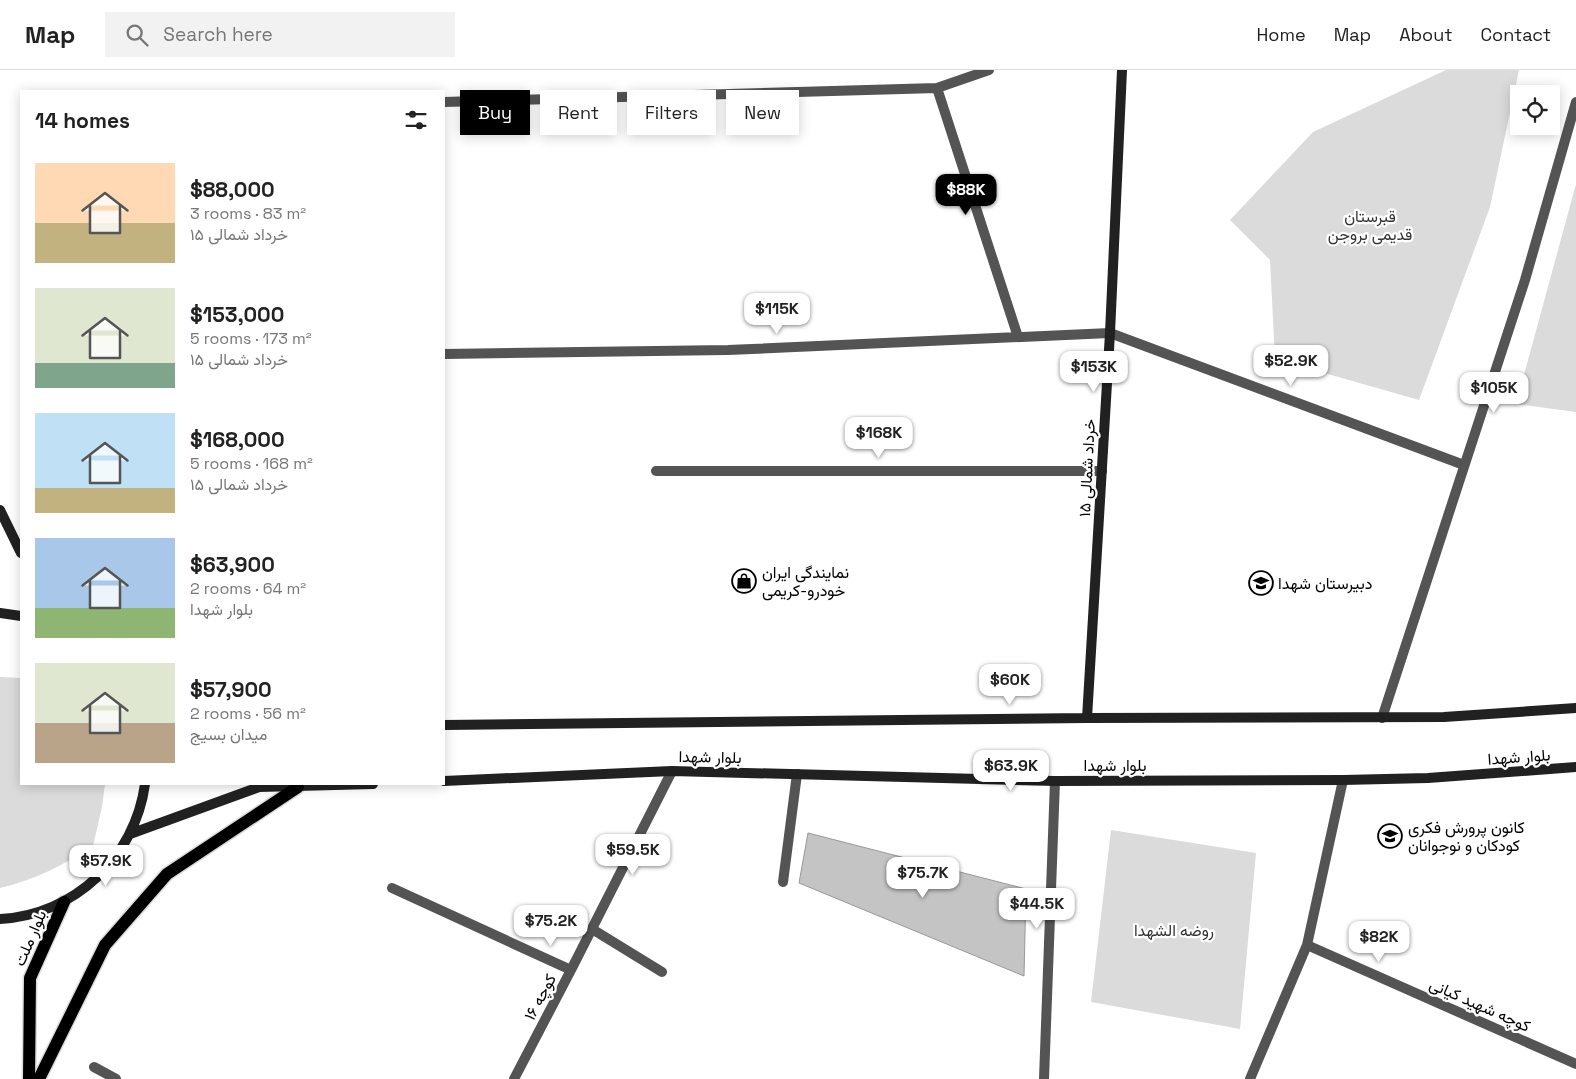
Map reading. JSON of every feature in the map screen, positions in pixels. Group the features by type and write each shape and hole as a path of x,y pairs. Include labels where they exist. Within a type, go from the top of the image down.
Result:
{"main road":[{"name":"۱۵ خرداد شمالی","path":"1087,718 1110,333 1122,70"},
{"path":"0,510 20,551"},
{"path":"0,614 20,616"},
{"name":"بلوار شهدا","path":"445,725 1087,718 1444,718 1576,708"},
{"name":"بلوار شهدا","path":"445,781 672,771 1054,781 1343,780 1428,778 1576,767"},
{"path":"0,919 31,914 64,902 87,887 104,871 130,834 139,810 144,785"},
{"path":"130,834 257,785 298,787 348,785"},
{"path":"39,1079 105,945 167,874 298,787"},
{"name":"بلوار ملت","path":"29,1079 30,978 64,902"}],"street":[{"path":"445,102 937,88 990,70"},
{"path":"937,88 1018,337"},
{"path":"1382,718 1525,280 1576,102"},
{"path":"445,354 728,350 1110,333 1464,465"},
{"path":"656,471 1102,471"},
{"path":"571,970 672,771"},
{"path":"783,882 797,774"},
{"path":"1250,1079 1307,946 1343,780"},
{"path":"1044,1079 1054,781"},
{"name":"کوچه ۱۶","path":"392,888 571,970 514,1079"},
{"path":"592,929 662,972"},
{"name":"کوچه شهید کیانی","path":"1307,946 1576,1064"},
{"path":"94,1067 116,1079"}],"green space":[{"name":"قبرستان قدیمی بروجن","path":"1446,70 1519,70 1516,85 1510,85 1510,113 1490,207 1419,400 1275,359 1270,260 1230,220 1313,132"},
{"path":"1576,184 1576,412 1516,404"},
{"path":"0,677 20,678 20,785 105,785 93,846 48,871 25,881 0,888"},
{"name":"روضه الشهدا","path":"1111,830 1256,853 1240,1029 1091,1002"}],"building":[{"path":"808,833 1026,889 1024,976 799,883"}],"place":[{"name":"نمایندگی ایران خودرو-کریمی","path":"744,581"},
{"name":"دبیرستان شهدا","path":"1261,583"},
{"name":"کانون پرورش فکری کودکان و نوجوانان","path":"1390,836"}]}
